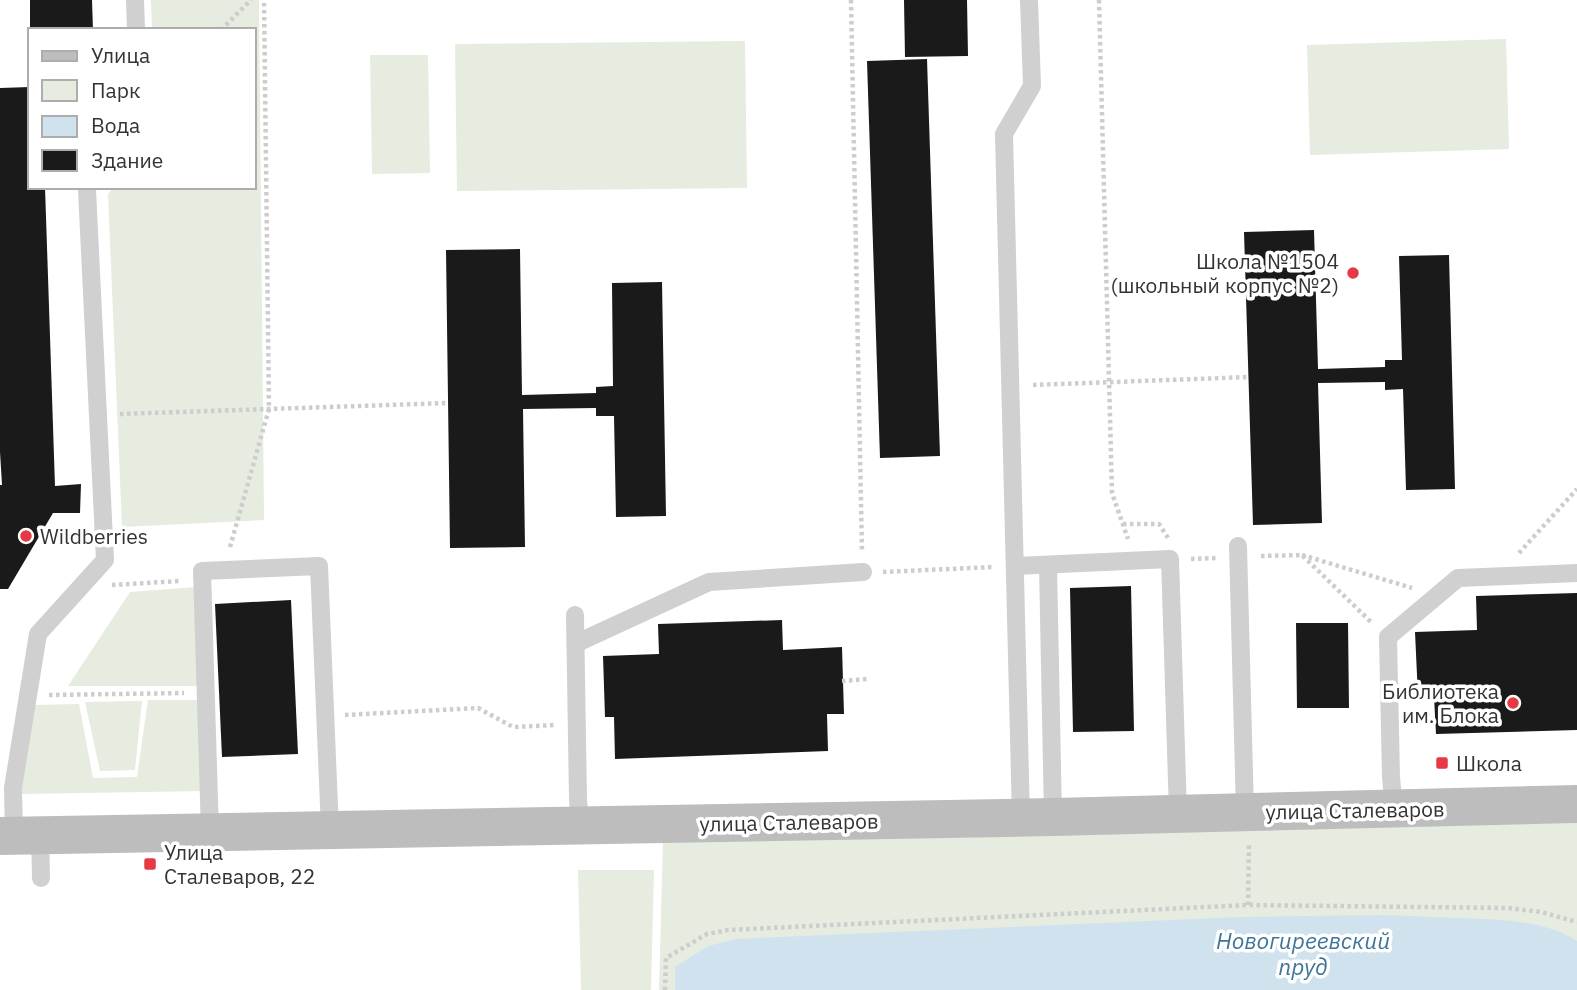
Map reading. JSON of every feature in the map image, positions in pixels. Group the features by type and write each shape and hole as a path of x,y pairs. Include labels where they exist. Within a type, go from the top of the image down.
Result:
{"main road":[{"name":"улица Сталеваров","path":"18,836 1037,818 1178,813 1247,826 1394,809 1577,804"}],"lane":[{"path":"135,0 136,28"},
{"path":"1029,0 1032,86 1004,134 1015,566 1037,818"},
{"path":"41,878 18,836 13,788 38,634 106,560 87,189"},
{"path":"1238,552 1247,826"},
{"path":"1015,566 1170,559 1178,813"},
{"path":"1037,818 1048,565"},
{"path":"210,832 202,571 319,566 330,830"},
{"path":"577,643 709,582 863,572"},
{"path":"1394,809 1388,637 1458,578 1577,573"},
{"path":"575,615 580,826"}],"path":[{"path":"223,28 251,0"},
{"path":"224,569 269,409 264,0"},
{"path":"851,0 863,572 1015,566"},
{"path":"1099,0 1112,493 1136,561"},
{"path":"1010,386 1249,377"},
{"path":"98,415 448,403"},
{"path":"1498,576 1577,489"},
{"path":"1123,524 1159,524 1169,540 1170,559 1238,552 1302,555 1437,595"},
{"path":"1302,555 1388,637"},
{"path":"81,587 202,580"},
{"path":"842,681 867,679"},
{"path":"28,695 206,693"},
{"path":"325,716 478,708 513,727 577,723"},
{"path":"1247,826 1248,905"},
{"path":"665,990 666,958 707,934 728,930 1248,905 1508,908 1541,912 1577,922"}],"green space":[{"path":"151,0 259,0 264,520 122,527 108,194 112,189 256,189 256,28 152,28"},
{"path":"1506,39 1509,149 1310,155 1307,45"},
{"path":"745,41 747,188 457,191 455,44"},
{"path":"370,55 428,55 430,173 372,174"},
{"path":"196,587 199,686 68,686 130,592"},
{"path":"148,700 200,700 204,791 21,794 35,705 79,704 93,778 137,777"},
{"path":"142,701 135,770 100,771 85,702"},
{"path":"1577,823 1577,990 659,990 663,840"},
{"path":"578,870 654,870 651,990 581,990"}],"water":[{"name":"Новогиреевский пруд","path":"1382,915 1505,920 1550,928 1577,941 1577,990 675,990 675,967 708,946 736,939 1242,917"}],"building":[{"path":"30,0 92,0 93,28 30,28"},
{"path":"904,0 967,0 968,56 905,57"},
{"path":"927,59 940,456 880,458 867,61"},
{"path":"28,87 28,189 45,189 55,486 81,484 80,513 53,513 8,589 0,589 0,88"},
{"path":"1314,230 1318,369 1385,367 1385,360 1402,360 1399,256 1449,255 1455,489 1406,490 1403,389 1385,390 1385,382 1318,383 1322,523 1253,525 1244,232"},
{"path":"520,249 522,395 596,393 596,387 613,386 612,283 662,282 666,516 616,517 614,416 596,416 596,408 523,409 525,547 450,548 446,250"},
{"path":"1131,586 1134,731 1073,732 1070,588"},
{"path":"1577,593 1577,730 1436,734 1434,697 1418,697 1415,632 1477,630 1476,596"},
{"path":"291,600 298,754 222,757 215,604"},
{"path":"782,620 783,650 842,647 844,714 827,714 828,751 615,759 614,717 605,717 603,656 659,654 658,624"},
{"path":"1296,623 1348,623 1349,708 1297,708"}],"place":[{"name":"Школа №1504 (школьный корпус №2)","path":"1353,273"},
{"name":"Wildberries","path":"26,536"},
{"name":"Библиотека им. Блока","path":"1513,703"},
{"name":"Школа","path":"1442,763"},
{"name":"Улица Сталеваров, 22","path":"150,864"}]}
